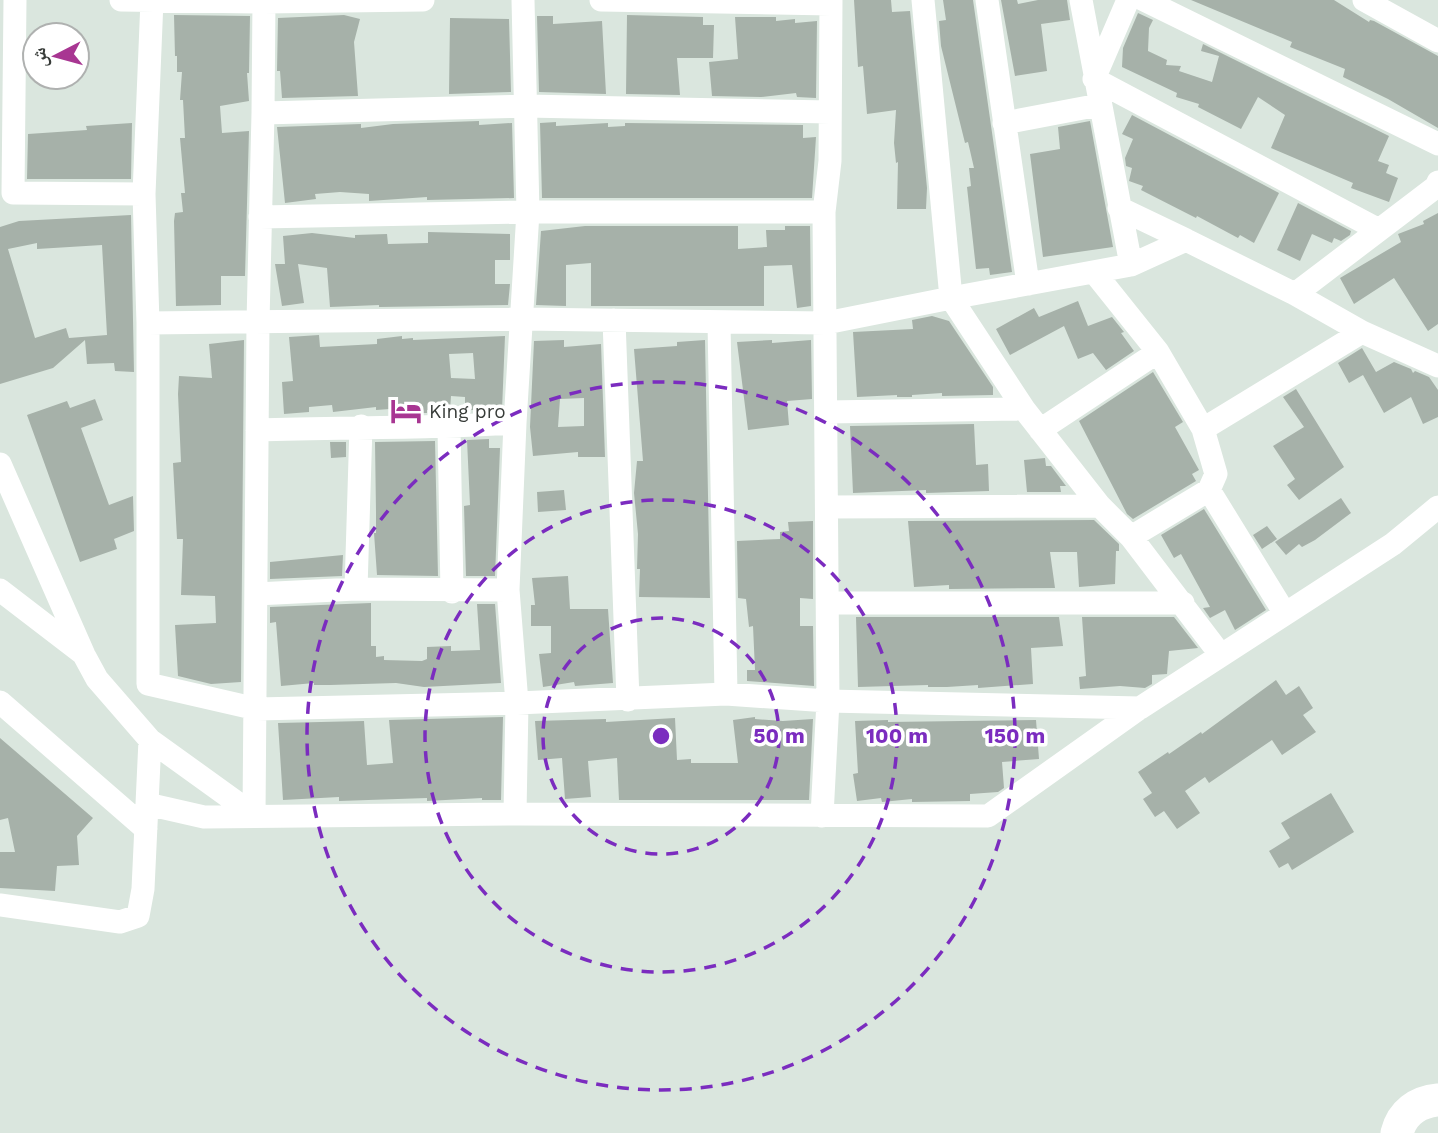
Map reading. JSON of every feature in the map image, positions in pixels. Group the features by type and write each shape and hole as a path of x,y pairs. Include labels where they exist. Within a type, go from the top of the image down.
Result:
{"highway":[{"path":"1397,1130 1406,1114 1416,1106 1438,1100"}],"street":[{"path":"15,0 13,193 144,194"},
{"path":"121,0 423,0"},
{"path":"152,0 144,194 148,323 148,684 257,709 628,700 726,694 828,701 1140,708"},
{"path":"515,814 517,703 508,590 528,212 523,0"},
{"path":"601,0 831,2 830,162 824,212 828,701 822,816"},
{"path":"923,0 951,298 1024,409 1100,506 1131,537 1220,654"},
{"path":"987,0 1028,284"},
{"path":"1081,0 1130,265"},
{"path":"1094,79 1128,0"},
{"path":"1144,0 1438,144"},
{"path":"1364,0 1438,41"},
{"path":"254,815 264,1"},
{"path":"1094,79 1377,229"},
{"path":"1004,123 1099,105"},
{"path":"263,113 526,106 830,112"},
{"path":"1295,294 1438,185"},
{"path":"1119,208 1295,294 1362,332 1437,365"},
{"path":"260,217 528,212 824,212"},
{"path":"148,323 523,319 826,323 1130,265 1186,240"},
{"path":"1094,271 1158,352 1203,429 1216,474 1209,490 1131,537"},
{"path":"614,320 628,700"},
{"path":"719,323 726,694"},
{"path":"1203,429 1362,332"},
{"path":"1040,430 1158,352"},
{"path":"827,412 1024,409"},
{"path":"257,430 361,426 449,428 515,424"},
{"path":"356,589 361,426"},
{"path":"449,428 452,592"},
{"path":"0,464 97,679 150,740 254,815"},
{"path":"1209,490 1284,612"},
{"path":"827,508 1100,506"},
{"path":"148,804 204,817 515,814 988,816 1220,654 1392,544 1438,507"},
{"path":"256,594 356,589 452,592 508,590"},
{"path":"0,590 84,655"},
{"path":"828,603 1183,603"},
{"path":"0,702 146,829"},
{"path":"0,905 120,922 138,916 144,889 150,740"}],"building":[{"path":"854,0 891,0 892,12 910,11 927,188 926,209 897,209 898,162 896,163 894,143 896,110 867,114 863,66 858,67"},
{"path":"943,0 973,0 1012,272 990,275 989,268 976,269 967,187 971,186 969,168 974,168 968,142 965,143 941,46 939,21 946,20"},
{"path":"1001,0 1017,0 1018,4 1038,0 1067,0 1070,20 1041,24 1047,71 1015,76"},
{"path":"1191,0 1334,0 1369,22 1374,21 1438,56 1438,128 1343,77 1345,69 1290,47 1292,42"},
{"path":"1138,13 1153,20 1149,28 1148,51 1167,60 1166,65 1181,66 1179,71 1212,82 1219,56 1201,51 1203,44 1389,136 1378,161 1389,165 1386,173 1398,178 1389,202 1351,188 1353,183 1271,148 1285,115 1258,97 1241,129 1198,107 1199,104 1176,97 1177,93 1122,67 1123,48"},
{"path":"174,15 250,16 247,73 249,101 220,106 222,133 249,131 245,276 221,276 221,305 176,306 174,221 175,213 183,212 181,193 185,193 180,138 185,138 183,100 180,100 182,72 177,72"},
{"path":"344,15 360,19 354,42 358,96 282,98 280,71 277,71 278,18"},
{"path":"627,15 703,17 703,25 714,25 713,58 677,58 680,95 626,94"},
{"path":"537,16 553,16 553,24 602,21 606,94 539,92"},
{"path":"735,17 776,17 776,21 795,19 795,23 817,21 816,98 797,97 796,93 761,97 712,96 709,62 738,59"},
{"path":"450,18 509,19 511,92 449,94"},
{"path":"1132,115 1279,193 1254,243 1240,235 1238,238 1197,216 1196,218 1141,190 1143,186 1129,181 1132,168 1126,166 1125,158 1133,139 1122,134"},
{"path":"479,121 479,125 512,123 514,198 427,200 427,197 369,201 369,194 340,192 315,194 316,199 285,203 277,127 361,124 361,128"},
{"path":"1090,121 1113,247 1043,257 1030,154 1060,149 1058,127"},
{"path":"556,122 556,126 608,123 608,127 625,126 625,123 803,125 803,138 816,137 812,198 542,198 540,123"},
{"path":"132,123 131,179 27,179 28,134 87,130 86,126"},
{"path":"1298,203 1351,231 1350,235 1341,241 1334,238 1332,243 1312,234 1300,261 1277,250"},
{"path":"1438,213 1438,324 1428,331 1394,278 1354,304 1340,278 1401,242 1398,234 1424,224 1423,221"},
{"path":"131,215 134,372 115,371 114,363 87,364 85,340 53,368 0,384 0,227 19,221","holes":["37,243 37,249 102,245 107,335 69,338 66,328 35,338 8,249"]},
{"path":"585,226 738,226 738,249 767,247 766,230 785,230 785,226 810,226 811,306 797,308 792,265 764,266 764,306 591,306 591,263 566,265 566,306 536,305 541,231"},
{"path":"428,232 510,234 510,260 495,260 495,284 510,284 508,305 330,307 327,268 298,264 304,303 282,306 275,264 285,264 283,236 312,233 355,238 355,235 387,234 388,244 428,243"},
{"path":"1078,301 1088,326 1112,317 1134,351 1106,370 1093,353 1078,359 1064,326 1010,355 996,329 1034,308 1039,317"},
{"path":"932,316 949,321 993,387 993,395 942,396 942,393 912,397 857,397 853,332 913,329 912,320"},
{"path":"319,335 320,347 377,344 377,339 402,336 402,339 413,340 505,336 502,410 465,410 465,397 451,396 450,410 427,410 427,413 404,413 404,408 376,410 376,407 333,412 332,405 309,407 309,412 284,414 282,382 293,381 289,337","holes":["473,353 475,379 451,378 449,354"]},
{"path":"244,340 241,682 211,684 178,676 175,625 216,623 215,596 181,595 183,539 177,539 173,463 181,462 179,376 212,378 209,344"},
{"path":"564,340 564,347 601,344 605,457 578,457 578,452 533,456 530,427 534,341","holes":["584,398 584,426 558,427 560,399"]},
{"path":"705,340 710,598 639,597 640,569 637,569 638,534 634,493 637,461 643,461 634,349 677,346 677,342"},
{"path":"772,340 772,343 811,340 812,399 787,401 789,425 748,430 737,342"},
{"path":"1362,348 1376,372 1394,362 1411,369 1413,373 1415,371 1429,377 1438,390 1438,417 1423,424 1411,397 1384,413 1363,375 1349,383 1338,363"},
{"path":"1153,372 1183,422 1175,427 1199,470 1192,474 1196,481 1133,519 1127,514 1079,421"},
{"path":"1296,389 1344,467 1299,500 1287,485 1295,479 1273,446 1304,427 1283,397"},
{"path":"95,399 103,420 81,428 109,505 133,496 134,531 114,539 117,549 80,562 27,415 67,401 70,408"},
{"path":"974,424 976,465 988,464 989,491 853,493 850,426"},
{"path":"489,439 489,448 500,448 495,576 466,576 464,506 470,505 467,440"},
{"path":"435,441 438,576 377,575 374,533 375,442"},
{"path":"330,442 346,442 346,457 331,458"},
{"path":"1045,458 1046,466 1051,466 1066,486 1060,486 1061,492 1027,492 1024,460"},
{"path":"564,490 566,510 538,512 537,492"},
{"path":"1341,498 1351,513 1315,540 1302,547 1299,544 1286,555 1275,542"},
{"path":"1204,509 1266,610 1235,630 1225,610 1210,618 1203,608 1210,607 1181,554 1174,558 1161,535"},
{"path":"1094,520 1119,544 1119,551 1116,551 1115,584 1079,587 1077,552 1050,552 1055,588 949,589 949,585 914,587 908,521"},
{"path":"813,521 813,599 800,598 800,626 813,626 814,686 747,681 747,670 755,670 753,626 749,627 746,599 738,598 737,541 780,539 780,532 789,531 788,522"},
{"path":"1267,526 1277,539 1262,549 1253,535"},
{"path":"343,555 342,576 270,579 270,562"},
{"path":"568,576 570,609 608,609 613,683 575,686 574,682 543,687 539,654 551,653 551,626 531,626 531,605 535,605 532,578"},
{"path":"371,603 371,646 376,646 376,657 384,656 384,660 422,661 427,659 427,647 451,646 451,651 480,650 477,604 495,604 501,683 424,687 396,683 314,683 281,686 276,622 270,623 270,607"},
{"path":"856,617 1059,617 1063,646 1031,648 1033,684 978,688 978,685 858,687"},
{"path":"1082,617 1174,617 1198,648 1169,651 1167,674 1152,675 1152,684 1145,688 1120,686 1080,689 1079,677 1086,676"},
{"path":"1276,680 1286,695 1299,686 1313,708 1303,715 1316,732 1282,755 1272,740 1209,783 1205,777 1185,791 1200,813 1177,829 1164,811 1155,817 1143,799 1152,793 1138,772 1201,732 1202,734"},
{"path":"503,717 501,800 482,798 427,801 427,798 339,801 339,797 283,800 278,723 364,721 367,765 393,763 389,720"},
{"path":"755,717 783,721 813,719 809,800 619,800 617,758 588,761 591,797 565,799 562,758 538,760 535,721 606,719 606,722 675,718 677,760 691,759 691,763 738,763 733,720"},
{"path":"1036,720 1039,759 1002,762 1004,788 998,792 970,794 970,801 912,802 912,799 882,802 881,798 857,801 853,774 858,773 855,721"},
{"path":"0,738 93,818 77,836 79,865 57,866 55,891 0,888 0,852 15,852 8,818 0,820"},
{"path":"1331,793 1354,832 1292,870 1288,863 1279,868 1269,851 1290,838 1281,823"}],"place":[{"name":"King pro","path":"406,411"}]}
